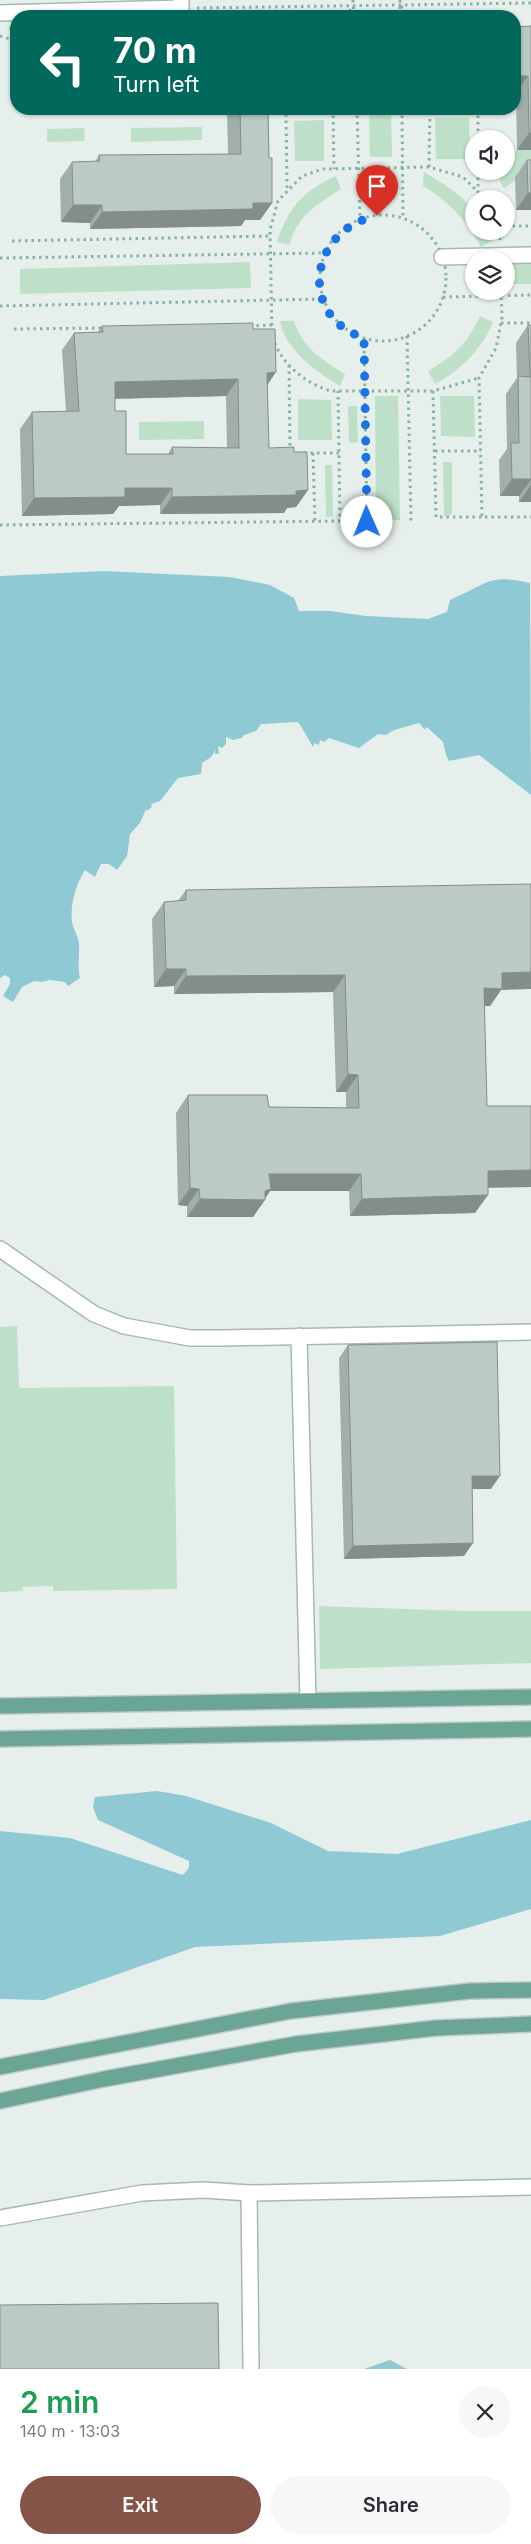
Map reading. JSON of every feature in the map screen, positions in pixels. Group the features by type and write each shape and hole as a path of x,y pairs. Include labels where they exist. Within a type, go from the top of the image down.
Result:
{"main road":[{"path":"0,1706 531,1697"},
{"path":"486,1698 531,1702"},
{"path":"0,1739 531,1729"},
{"path":"0,2067 291,2011 462,1992 531,1990"},
{"path":"0,2101 104,2079 296,2044 436,2028 531,2024"}],"lane":[{"path":"72,10 181,4"},
{"path":"442,257 531,255"},
{"path":"0,1249 94,1314 124,1326 190,1338 531,1332"},
{"path":"299,1336 308,1701"},
{"path":"0,2218 142,2193 204,2190 249,2193 531,2187"},
{"path":"249,2193 251,2369"}],"path":[{"path":"354,0 354,10"},
{"path":"400,0 400,10"},
{"path":"181,4 354,6 531,3"},
{"path":"400,5 405,10"},
{"path":"350,10 354,6"},
{"path":"286,115 288,189"},
{"path":"332,115 334,169"},
{"path":"356,115 360,220"},
{"path":"402,115 403,219"},
{"path":"429,168 430,115"},
{"path":"478,115 478,130"},
{"path":"476,190 463,177 448,171 429,168 324,169 302,176 278,200 270,236 272,337 277,350 289,364 317,387 338,391 433,391 479,378"},
{"path":"377,216 403,219 426,232 442,257 446,279 443,297 434,316 425,326 407,336 385,342 364,338 343,327 332,316 323,299 320,274 325,253 338,234 360,220 377,216"},
{"path":"515,226 531,226"},
{"path":"12,242 270,236"},
{"path":"0,258 325,253"},
{"path":"515,294 531,295"},
{"path":"443,297 465,295"},
{"path":"0,306 323,299"},
{"path":"482,517 479,378 496,348 501,323 501,300"},
{"path":"501,323 531,322"},
{"path":"242,326 272,325"},
{"path":"14,329 113,328"},
{"path":"407,336 412,522"},
{"path":"364,338 367,522"},
{"path":"289,364 290,453 339,453"},
{"path":"0,525 340,521 338,391"},
{"path":"433,391 436,517 531,517"},
{"path":"435,451 481,451"},
{"path":"313,453 314,522"}],"green space":[{"path":"369,115 391,115 392,157 370,157"},
{"path":"435,118 469,118 469,130 465,130 465,159 436,159"},
{"path":"324,120 324,161 295,161 294,121"},
{"path":"202,127 202,140 131,142 131,128"},
{"path":"84,128 85,141 47,142 47,129"},
{"path":"531,150 531,170 515,177 515,152"},
{"path":"424,172 463,199 465,201 465,223 449,205 423,186"},
{"path":"336,176 341,189 309,212 297,226 290,245 277,242 286,219 298,202 314,188"},
{"path":"500,180 515,180 504,188"},
{"path":"477,240 493,240 481,247"},
{"path":"531,261 531,284 515,284 515,262"},
{"path":"250,262 251,288 20,294 20,269"},
{"path":"480,316 493,322 483,341 461,366 435,384 428,371 445,360 465,342"},
{"path":"280,321 294,321 308,346 321,358 345,374 340,386 312,367 295,351 283,332"},
{"path":"375,396 398,396 400,520 376,520"},
{"path":"440,396 474,396 475,437 441,436"},
{"path":"298,399 331,400 332,440 298,440"},
{"path":"348,406 357,406 358,442 349,443"},
{"path":"204,421 204,439 139,440 139,422"},
{"path":"443,462 452,462 452,515 444,516"},
{"path":"325,465 332,465 333,517 326,517"},
{"path":"17,1326 19,1388 174,1386 177,1589 53,1591 53,1586 23,1587 23,1591 0,1592 0,1327"},
{"path":"319,1606 463,1611 531,1611 531,1663 320,1669"}],"water":[{"path":"103,571 230,577 270,585 294,598 299,611 330,611 366,616 428,619 447,612 450,600 488,582 505,579 530,583 531,795 479,755 449,761 443,742 428,728 426,727 425,730 419,723 394,730 386,735 378,734 359,748 329,738 324,742 320,740 319,745 314,743 313,747 297,722 261,724 256,731 244,735 242,738 233,740 226,737 226,744 222,748 218,746 219,754 215,754 216,750 211,757 202,763 201,774 178,778 160,801 151,804 152,807 147,811 146,809 140,823 130,834 127,856 117,870 109,864 101,864 95,877 85,870 76,888 72,908 72,922 79,944 80,978 68,986 65,982 50,980 34,981 22,987 13,1002 3,996 10,984 10,978 5,975 0,978 0,576"},
{"path":"157,1791 186,1796 271,1823 328,1851 397,1854 531,1820 531,1909 440,1936 195,1947 44,2000 0,1999 0,1831 70,1838 183,1875 189,1868 189,1861 98,1820 93,1807 95,1797"},
{"path":"390,2360 407,2369 364,2369"}],"building":[{"path":"531,26 531,133 529,133 528,76 521,76 521,27"},
{"path":"240,115 268,115 269,158 272,158 272,203 253,203 253,209 102,212 102,205 73,205 72,162 100,161 99,155 241,154"},
{"path":"527,160 531,160 531,193 528,193"},
{"path":"253,323 253,329 275,329 276,372 267,373 269,448 294,447 294,452 307,452 308,490 296,491 296,495 172,497 172,488 125,488 125,497 34,498 32,412 79,411 74,333 103,332 102,326","holes":["238,379 239,448 172,447 173,454 126,454 126,411 115,411 115,382"]},
{"path":"528,325 531,325 531,479 512,479 511,443 519,443 518,376 530,377"},
{"path":"531,884 531,972 502,973 502,989 484,988 487,1106 531,1106 531,1170 488,1171 488,1195 362,1199 361,1174 269,1174 271,1189 265,1191 265,1200 200,1199 199,1189 190,1188 188,1095 267,1095 269,1107 359,1108 358,1075 348,1074 345,975 186,976 186,969 166,969 164,902 186,900 186,890"},
{"path":"497,1342 500,1476 472,1476 473,1543 353,1546 348,1345"},
{"path":"218,2303 219,2369 0,2369 0,2305"}],"route":[{"path":"367,522 364,338 355,335 343,327 332,316 320,289 320,274 322,259 329,245 338,234 350,224 364,218 377,216"}]}
